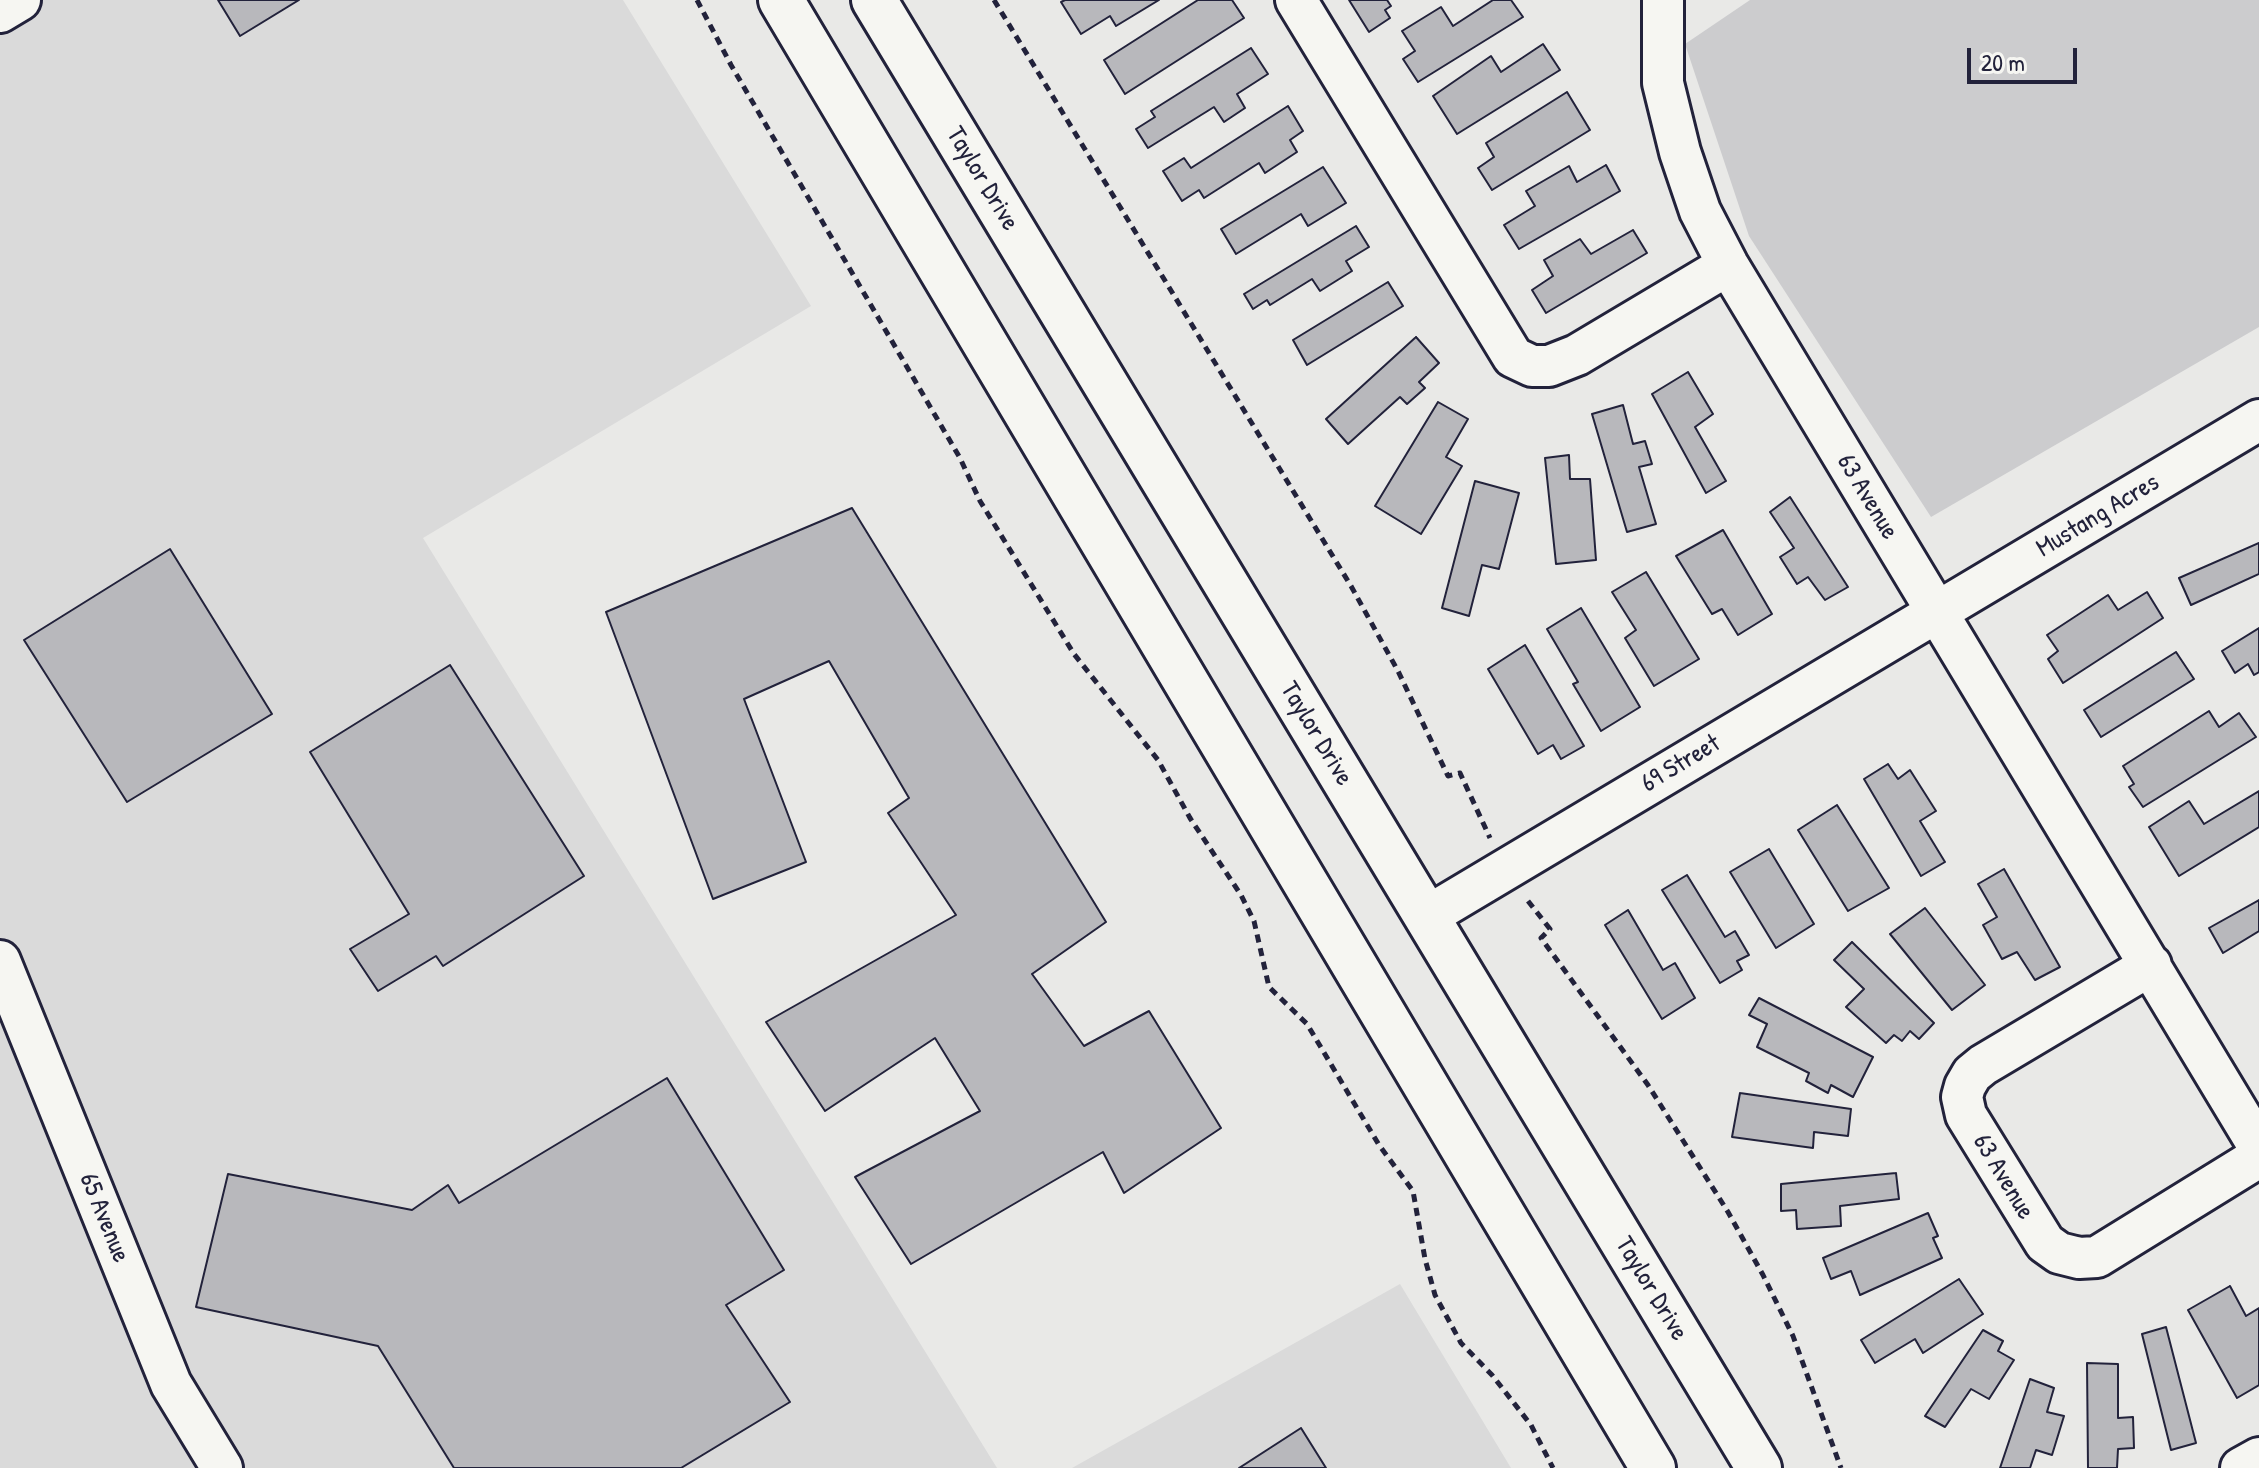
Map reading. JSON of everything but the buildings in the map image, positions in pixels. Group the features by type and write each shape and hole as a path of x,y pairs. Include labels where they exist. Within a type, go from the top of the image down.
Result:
{"main road":[{"path":"781,0 1653,1468"},
{"name":"Taylor Drive","path":"874,0 1759,1468"}],"street":[{"path":"0,12 20,0"},
{"path":"1296,0 1513,357 1532,366 1549,366 1577,355 1728,265"},
{"name":"63 Avenue","path":"1663,0 1663,83 1680,152 1700,211 1728,265 2259,1147"},
{"name":"Mustang Acres","path":"1937,612 2259,420"},
{"name":"69 Street","path":"1426,917 1937,612"},
{"name":"65 Avenue","path":"0,961 171,1384 222,1468"},
{"name":"63 Avenue","path":"2151,965 1983,1065 1972,1074 1965,1086 1962,1097 1966,1115 2045,1243 2059,1253 2079,1258 2097,1257 2259,1157"},
{"path":"2241,1468 2259,1458"}],"path":[{"path":"697,0 731,65 960,458 980,501 1074,654 1158,760 1190,818 1241,895 1254,921 1269,987 1307,1024 1379,1145 1413,1191 1435,1295 1461,1343 1492,1375 1531,1425 1553,1468"},
{"path":"994,0 1351,586 1398,671 1448,776 1460,773 1488,836"},
{"path":"1528,900 1550,929 1541,938 1648,1085 1756,1262 1793,1336 1841,1468"}],"shaded area":[{"path":"0,0 623,0 811,306 423,538 997,1468 0,1468"},
{"path":"1750,0 2259,0 2259,327 1931,517 1749,236 1685,44"},
{"path":"1400,1284 1511,1468 1072,1468"}]}
